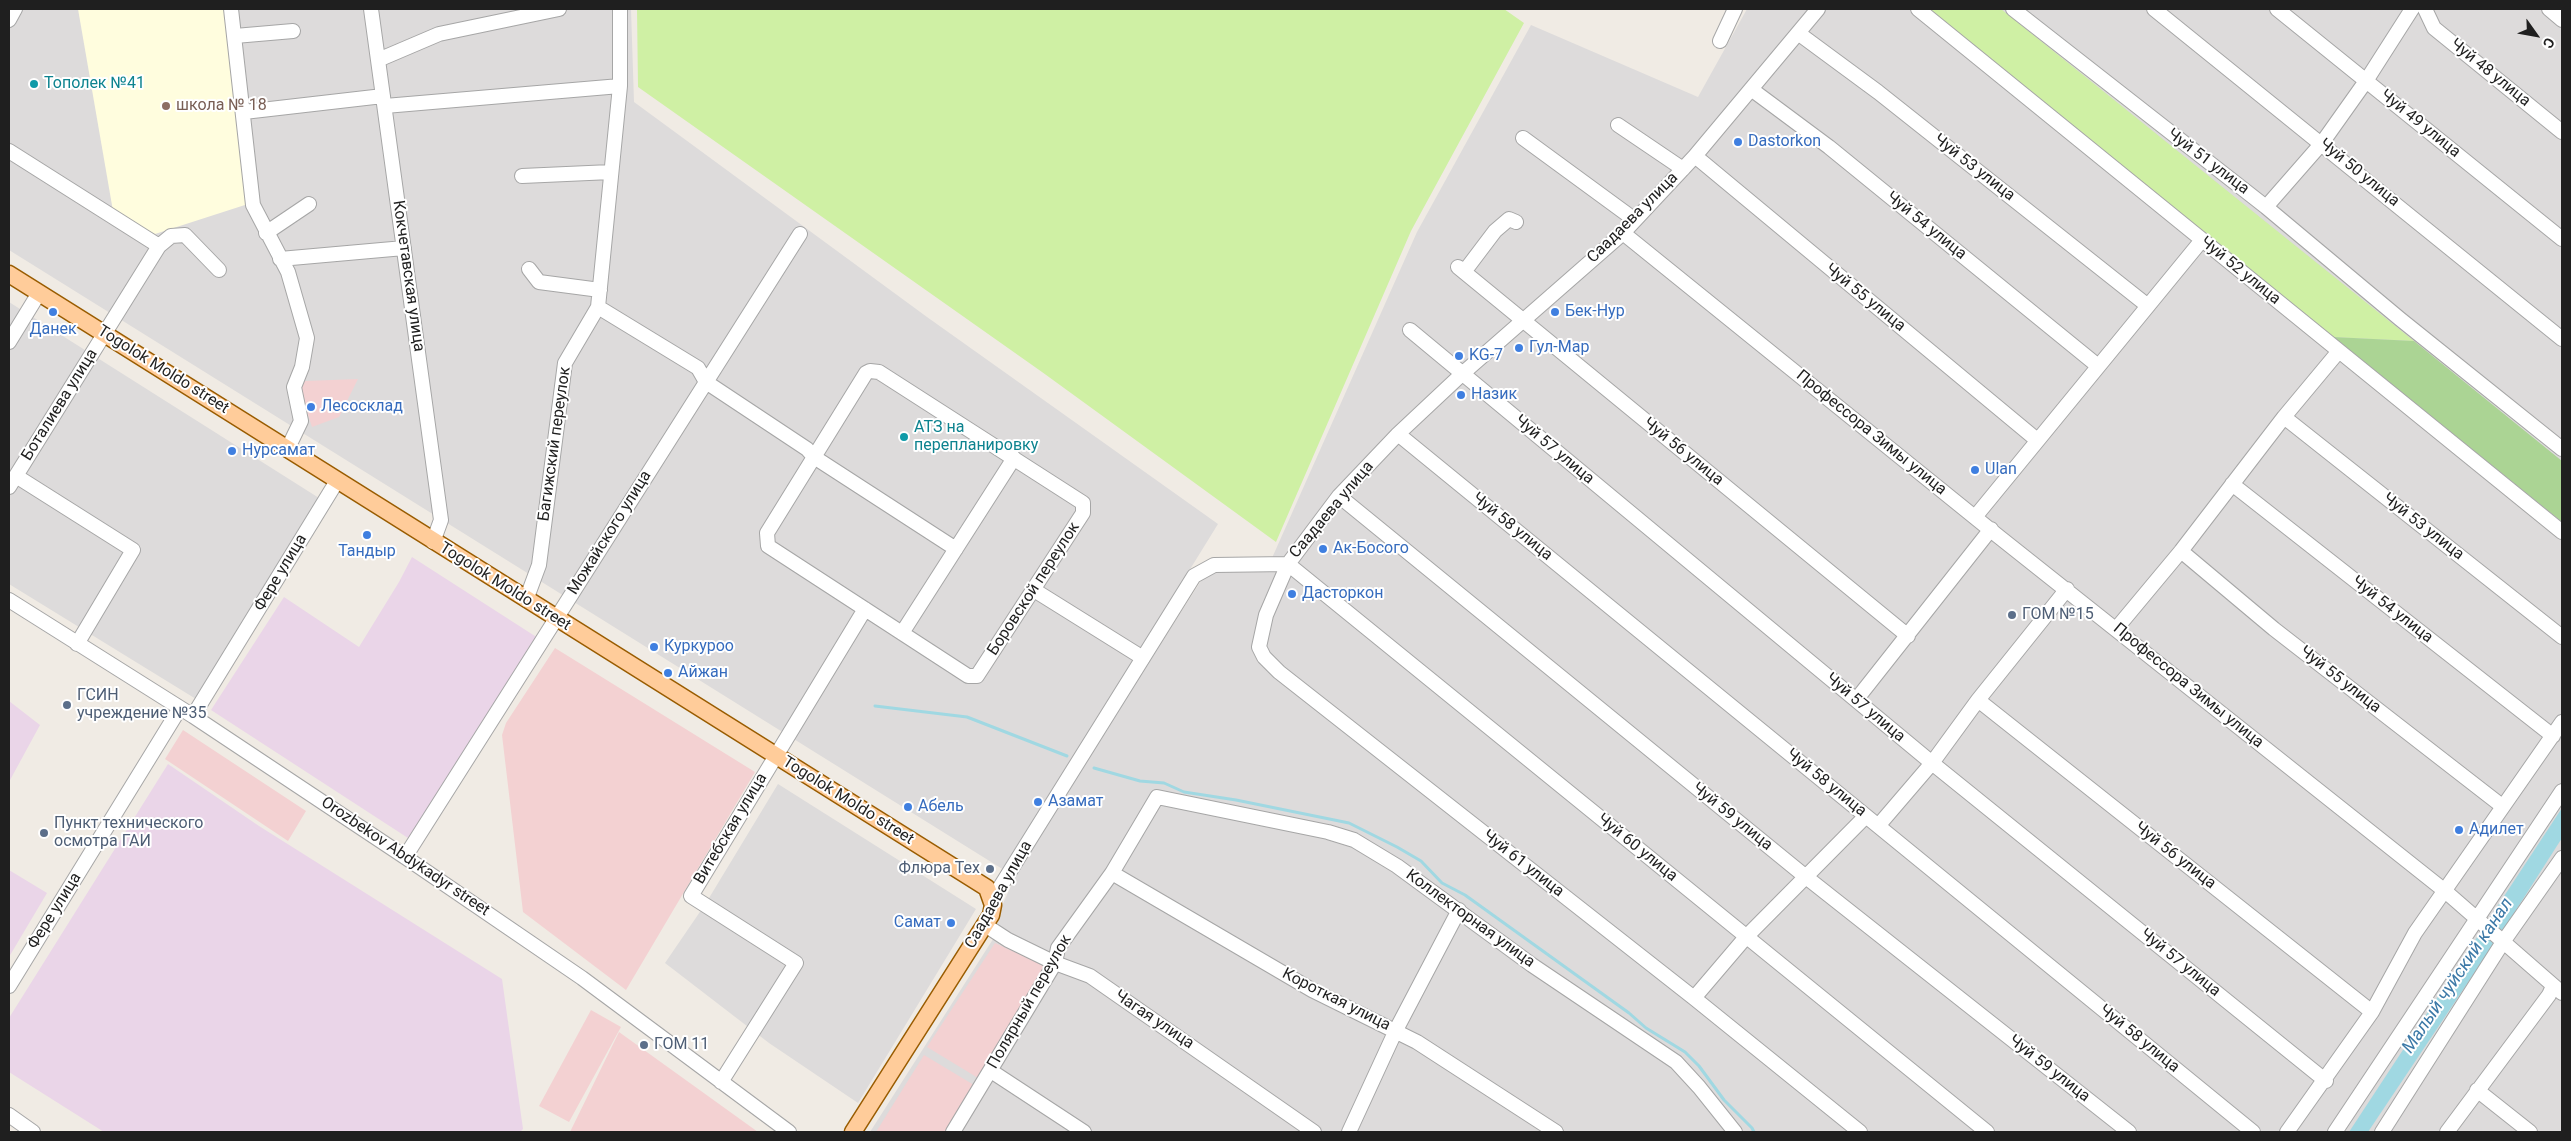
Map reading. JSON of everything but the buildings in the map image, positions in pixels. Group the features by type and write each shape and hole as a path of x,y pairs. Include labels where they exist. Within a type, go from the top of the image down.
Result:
{"main road":[{"name":"Togolok Moldo street","path":"9,274 288,448 433,542 987,888 993,905"},
{"name":"Саадаева улица","path":"853,1132 985,925 991,915 993,905"}],"street":[{"path":"9,20 15,9"},
{"path":"231,9 244,112 252,205 288,272 307,338 302,367 294,387 301,421 288,448"},
{"name":"Кокчетавская улица","path":"371,9 441,520 433,542"},
{"path":"378,60 439,34 559,9"},
{"name":"Багижский переулок","path":"526,600 539,565 565,363 598,307 620,86 620,9"},
{"path":"1720,41 1735,9"},
{"name":"Саадаева улица","path":"993,905 997,892 1194,576 1214,565 1288,564 1339,496 1398,434 1462,374 1623,233 1695,156 1818,9"},
{"name":"Чуй 52 улица","path":"1918,9 2562,532"},
{"name":"Чуй 51 улица","path":"2013,9 2266,207 2400,319 2562,448"},
{"name":"Чуй 50 улица","path":"2154,9 2562,339"},
{"name":"Чуй 49 улица","path":"2277,9 2562,239"},
{"path":"2266,207 2322,143 2366,81 2412,9"},
{"name":"Чуй 48 улица","path":"2425,9 2434,28 2562,132"},
{"path":"2548,9 2562,20"},
{"path":"235,36 293,31"},
{"name":"Чуй 53 улица","path":"1798,32 1878,92 2148,306"},
{"path":"244,112 620,86"},
{"name":"Чуй 54 улица","path":"1751,89 1829,147 2098,366"},
{"path":"1618,125 1683,168"},
{"path":"1524,138 1635,220"},
{"path":"9,151 159,246 171,236 185,235 219,270"},
{"name":"Чуй 55 улица","path":"1695,156 2037,440"},
{"path":"522,176 611,172"},
{"path":"266,233 309,204"},
{"name":"Чуй 56 улица","path":"1516,222 1509,219 1495,231 1461,270 1908,636"},
{"name":"Профессора Зимы улица","path":"1623,233 1975,517 2445,891 2558,989"},
{"name":"Можайского улица","path":"405,857 800,234"},
{"path":"1975,517 2202,240"},
{"name":"Боталиева улица","path":"12,481 159,246"},
{"path":"280,259 404,248"},
{"path":"529,269 539,282 600,290"},
{"path":"9,342 39,293"},
{"path":"598,307 698,368 706,382 806,448 814,457 956,549"},
{"name":"Чуй 57 улица","path":"1410,330 1932,764 2326,1081"},
{"path":"2116,629 2181,551 2284,417 2339,351"},
{"name":"Боровской переулок","path":"875,371 1079,500 1084,508 1084,513 976,676 968,676 768,546 767,534 814,457 866,373 875,371"},
{"name":"Чуй 53 улица","path":"2284,417 2562,637"},
{"name":"Чуй 58 улица","path":"1398,434 2253,1132"},
{"path":"902,633 1014,458"},
{"path":"12,481 133,550 77,644"},
{"name":"Фере улица","path":"193,716 337,481"},
{"name":"Чуй 54 улица","path":"2232,484 2552,736"},
{"name":"Чуй 59 улица","path":"1339,496 1806,877 2129,1132"},
{"path":"1856,700 1991,529"},
{"name":"Чуй 55 улица","path":"2181,551 2274,629 2502,806"},
{"name":"Чуй 60 улица","path":"1288,564 1987,1132"},
{"name":"Чуй 61 улица","path":"1288,564 1266,615 1259,647 1264,657 1279,672 1694,998 1860,1132"},
{"path":"1878,826 1932,764 1978,700 2067,589"},
{"path":"1034,590 1143,658"},
{"name":"Orozbekov Abdykadyr street","path":"9,600 193,716 405,857 595,988 789,1132"},
{"name":"Витебская улица","path":"721,1082 796,962 691,896 865,609"},
{"name":"Чуй 56 улица","path":"1978,700 2372,1012"},
{"name":"Фере улица","path":"9,986 180,708"},
{"path":"2287,1132 2326,1081 2372,1012 2415,933 2562,722"},
{"path":"2335,1132 2562,791"},
{"name":"Полярный переулок","path":"953,1132 1055,963 1058,948 1112,873 1157,797"},
{"name":"Коллекторная улица","path":"1157,797 1328,832 1354,840 1397,866 1532,965 1676,1062 1699,1086 1735,1132"},
{"path":"1694,998 1746,937 1866,816"},
{"path":"2382,1132 2503,942 2562,858"},
{"name":"Короткая улица","path":"1112,873 1312,990 1396,1030 1556,1132"},
{"path":"1348,1132 1396,1030 1459,910"},
{"name":"Чагая улица","path":"985,925 1008,940 1055,963 1090,976 1314,1132"},
{"path":"2447,1132 2549,995 2558,989"},
{"path":"991,1071 1084,1132"},
{"path":"2477,1090 2530,1132"},
{"path":"9,1115 33,1132"}],"shaded area":[{"path":"9,9 631,9 634,102 927,317 1218,524 1004,870 9,250"},
{"name":"школа № 18","path":"78,9 224,9 248,204 155,234 113,211"},
{"path":"1747,9 2562,9 2562,1132 870,1132 995,936 1001,908 1025,855 1208,570 1268,567 1417,232 1531,25 1698,97"},
{"path":"9,302 319,498 196,699 9,584"},
{"path":"358,379 339,417 312,427 299,388 305,381"},
{"path":"412,557 538,638 408,838 211,710 284,597 359,647"},
{"path":"555,648 755,772 626,990 523,912 502,735 506,723"},
{"path":"9,701 40,725 9,782"},
{"path":"183,730 306,811 288,841 165,759"},
{"path":"168,764 259,826 502,979 523,1129 520,1132 104,1132 9,1072 9,1018"},
{"path":"778,784 976,909 858,1103 769,1043 665,963 706,903"},
{"path":"9,870 47,893 9,957"},
{"path":"995,943 1047,967 978,1078 927,1047"},
{"path":"591,1010 621,1027 569,1122 539,1106"},
{"path":"619,1032 758,1132 570,1132"},
{"path":"924,1055 974,1085 945,1132 876,1132"}],"green space":[{"path":"637,9 1504,9 1524,23 1411,231 1276,542 1042,372 638,87"},
{"path":"1926,9 2001,9 2414,341 2333,337"},
{"path":"2333,337 2414,341 2562,461 2562,522"}],"water":[{"name":"Малый чуйский канал","path":"2562,808 2562,838 2509,921 2368,1132 2349,1132"}],"waterway":[{"path":"875,706 967,717 1067,756"},
{"path":"1094,768 1140,781 1164,783 1184,792 1236,800 1349,823 1397,847 1421,861 1442,883 1465,895 1629,1013 1646,1028 1685,1052 1699,1066 1724,1100 1754,1132"}],"place":[{"name":"Тополек №41","path":"34,84"},
{"name":"школа № 18","path":"166,106"},
{"name":"Dastorkon","path":"1738,142"},
{"name":"Данек","path":"53,312"},
{"name":"Бек-Нур","path":"1555,312"},
{"name":"Гул-Мар","path":"1519,348"},
{"name":"KG-7","path":"1459,356"},
{"name":"Назик","path":"1461,395"},
{"name":"Лесосклад","path":"311,407"},
{"name":"АТЗ на перепланировку","path":"904,437"},
{"name":"Нурсамат","path":"232,451"},
{"name":"Ulan","path":"1975,470"},
{"name":"Тандыр","path":"367,535"},
{"name":"Ак-Босого","path":"1323,549"},
{"name":"Дасторкон","path":"1292,594"},
{"name":"ГОМ №15","path":"2012,615"},
{"name":"Куркуроо","path":"654,647"},
{"name":"Айжан","path":"668,673"},
{"name":"ГСИН учреждение №35","path":"67,705"},
{"name":"Азамат","path":"1038,802"},
{"name":"Абель","path":"908,807"},
{"name":"Адилет","path":"2459,830"},
{"name":"Пункт технического осмотра ГАИ","path":"44,833"},
{"name":"Флюра Тех","path":"990,869"},
{"name":"Самат","path":"951,923"},
{"name":"ГОМ 11","path":"644,1045"}]}
